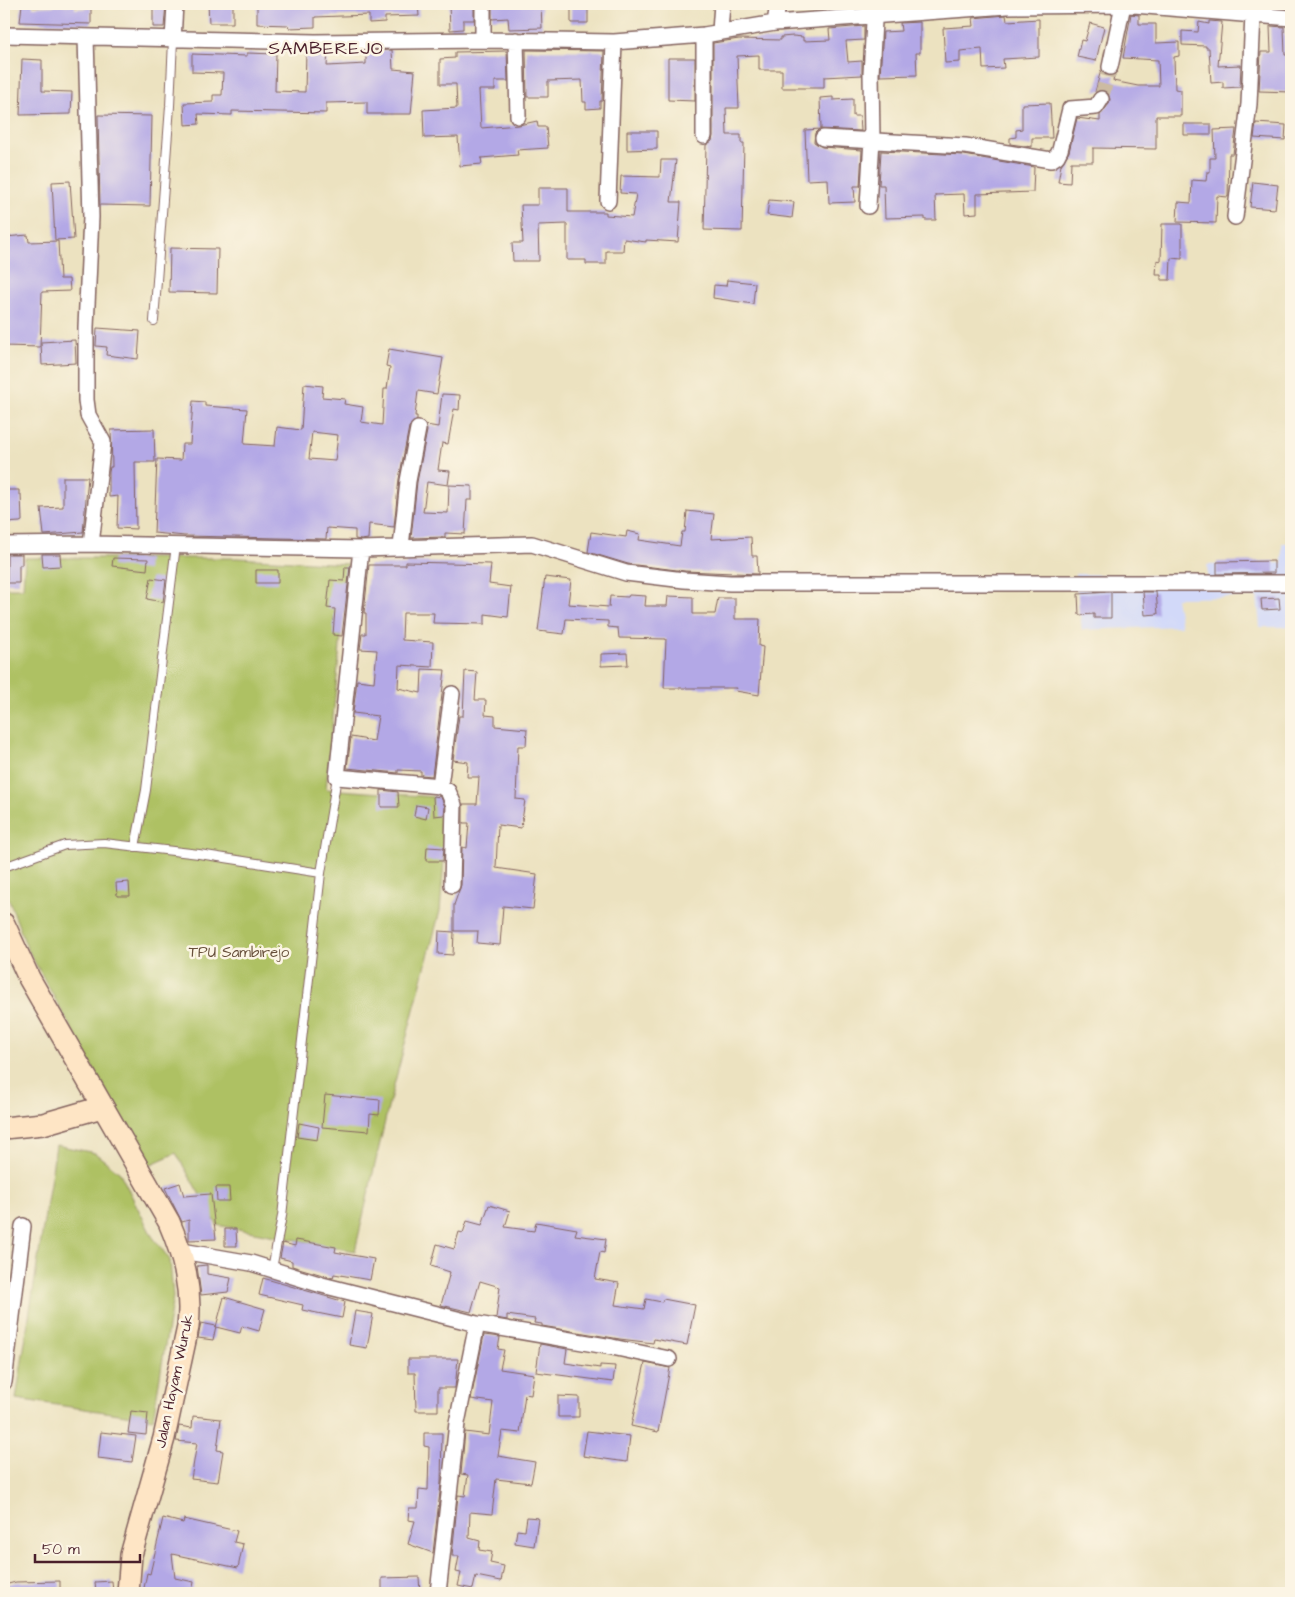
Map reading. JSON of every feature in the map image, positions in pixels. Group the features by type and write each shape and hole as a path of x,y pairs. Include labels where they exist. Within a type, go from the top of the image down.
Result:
{"main road":[{"name":"Jalan Hayam Wuruk","path":"4,924 29,978 152,1192 182,1251 187,1272 190,1309 188,1327 164,1438 131,1555 128,1593"},
{"path":"4,1128 43,1124 102,1107"}],"street":[{"path":"173,40 175,4"},
{"path":"483,4 483,40"},
{"path":"720,31 722,4"},
{"path":"775,23 778,4"},
{"path":"4,35 315,42 516,40 614,42 704,35 720,31 874,10 1034,5 1130,5 1291,18"},
{"path":"1110,67 1130,5"},
{"path":"868,206 872,139 874,10"},
{"path":"1235,217 1249,104 1253,15"},
{"path":"704,35 704,136"},
{"path":"86,37 91,217 86,327 86,400 88,415 103,442 91,544"},
{"path":"516,40 518,116"},
{"path":"608,201 614,42"},
{"path":"823,138 872,139 965,146 1051,160 1057,156 1060,150 1070,109 1096,107 1101,99"},
{"path":"400,547 408,481 418,428"},
{"path":"4,545 91,544 361,549 532,544 547,547 586,562 626,573 730,583 1291,583"},
{"path":"361,549 337,777 440,786 448,791 454,805 452,885"},
{"path":"440,786 452,694"},
{"path":"4,1382 23,1226"},
{"path":"182,1251 252,1263 322,1285 477,1324 612,1347 669,1359"},
{"path":"438,1593 457,1423 477,1324"}],"lane":[{"path":"154,320 173,40"},
{"path":"135,846 148,781 176,545"},
{"path":"272,1269 282,1216 321,873 337,777"},
{"path":"4,867 65,845 104,843 199,854 321,873"}],"shaded area":[{"path":"1282,543 1291,543 1291,627 1260,627 1257,597 1176,598 1181,626 1082,630 1075,574 1208,577 1207,565 1282,563"}],"green space":[{"name":"TPU Sambirejo","path":"25,558 237,558 348,564 326,789 449,798 440,911 388,1108 355,1251 217,1225 176,1153 147,1166 27,948 4,887 4,588 23,588"},
{"path":"56,1145 95,1153 120,1173 152,1236 170,1260 173,1297 153,1419 16,1399"}],"building":[{"path":"22,4 33,4 33,7 75,5 75,9 91,8 91,24 20,22"},
{"path":"153,4 166,4 164,27 153,27"},
{"path":"208,4 233,4 233,23 209,23"},
{"path":"257,4 418,4 419,16 385,17 385,22 369,23 369,15 315,17 315,27 289,28 288,25 257,24"},
{"path":"449,4 474,4 474,20 463,20 463,29 450,30"},
{"path":"492,4 541,4 542,28 509,29 508,18 492,19"},
{"path":"571,4 588,4 588,23 571,23"},
{"path":"1131,14 1139,15 1139,24 1156,24 1156,43 1179,42 1179,56 1174,57 1175,89 1181,90 1181,116 1156,116 1156,149 1093,148 1093,162 1071,162 1070,183 1058,182 1061,165 1069,152 1077,118 1100,121 1100,115 1109,104 1110,99 1106,91 1095,92 1101,70 1108,76 1115,75 1113,81 1138,86 1159,86 1158,60 1123,58"},
{"path":"1006,15 1007,21 1039,19 1039,57 1003,59 1004,68 983,69 982,49 960,51 960,62 945,63 943,28 974,26 973,18"},
{"path":"1209,21 1222,22 1218,66 1241,65 1240,87 1223,88 1223,82 1211,83 1209,48 1206,48 1206,46 1182,45 1182,31 1198,32 1199,22 1209,24"},
{"path":"920,22 920,53 916,53 917,75 880,76 883,32 901,31 900,23"},
{"path":"1090,23 1104,27 1096,61 1077,57 1081,40 1085,41"},
{"path":"864,26 864,40 846,41 848,62 862,61 862,75 824,77 824,88 782,88 782,70 759,70 759,55 737,56 739,108 726,108 727,135 741,135 741,143 744,143 742,231 704,230 706,145 712,141 713,136 713,43 739,39 781,40 781,37 793,36 803,37 803,41 830,40 829,29"},
{"path":"1270,26 1284,27 1285,55 1291,55 1291,92 1259,91 1261,52 1271,52"},
{"path":"392,50 393,69 415,71 411,114 367,114 367,102 326,103 326,113 232,111 232,115 198,114 199,124 185,125 184,103 213,102 213,95 222,95 223,73 192,72 192,54 247,56 247,53 276,54 275,91 305,92 306,51 328,51 327,66 366,64 366,51"},
{"path":"526,50 604,51 602,101 600,101 600,108 586,109 586,102 583,102 582,80 548,81 548,97 527,97"},
{"path":"507,51 508,81 495,81 495,90 479,90 481,128 519,125 537,121 538,127 546,127 548,148 517,150 518,155 481,158 482,164 460,166 458,137 424,138 423,110 457,108 456,84 440,84 440,59 455,58 455,52"},
{"path":"668,58 695,58 695,101 668,100"},
{"path":"22,59 42,60 42,91 72,92 71,114 20,115"},
{"path":"833,97 833,100 853,99 853,116 860,116 861,131 820,129 820,98"},
{"path":"1050,103 1052,138 1032,138 1032,147 1010,144 1010,138 1016,137 1016,130 1022,129 1022,104"},
{"path":"98,115 152,116 150,206 100,205"},
{"path":"1256,123 1286,125 1285,140 1254,138"},
{"path":"1184,124 1211,124 1211,135 1184,135"},
{"path":"819,129 815,133 814,142 822,147 862,150 860,186 854,186 855,202 829,203 828,179 807,180 805,130"},
{"path":"1236,129 1233,154 1229,154 1228,197 1217,196 1216,223 1177,222 1178,202 1191,203 1192,180 1206,181 1207,172 1210,172 1210,158 1215,158 1214,130"},
{"path":"627,131 657,131 657,149 627,150"},
{"path":"881,151 964,155 1034,167 1033,192 977,194 977,213 965,214 964,194 935,195 936,220 925,220 925,217 885,218 884,185 879,185"},
{"path":"661,160 676,160 671,202 681,202 678,242 646,240 646,242 624,239 623,251 606,251 606,264 586,264 586,260 567,260 567,224 538,225 539,261 513,261 512,243 523,243 521,205 538,205 538,188 568,188 568,212 606,212 606,215 632,217 636,194 620,193 621,176 660,177"},
{"path":"70,181 74,239 55,240 52,182"},
{"path":"1253,182 1278,185 1275,209 1250,207"},
{"path":"769,200 794,202 792,218 767,215"},
{"path":"1162,224 1182,224 1182,259 1171,258 1170,280 1161,280 1161,275 1156,275 1157,260 1161,261"},
{"path":"28,235 29,242 58,241 60,279 69,279 70,291 42,292 40,347 4,346 4,260 7,260 5,237"},
{"path":"170,248 218,249 217,293 169,292"},
{"path":"727,280 755,283 753,304 713,298 714,285 726,286"},
{"path":"97,328 140,331 138,359 106,355 107,347 96,346"},
{"path":"75,340 76,363 42,365 41,342"},
{"path":"389,349 443,358 437,394 418,391 415,416 417,416 417,420 409,427 399,479 394,527 369,524 368,539 361,540 355,539 355,530 327,528 326,539 185,536 154,533 157,459 181,460 182,444 190,444 193,401 205,402 205,406 247,409 244,444 275,446 277,427 301,430 304,384 323,386 322,397 345,399 344,404 363,407 361,422 382,425 384,389 387,389 390,367 386,366","holes":["312,432 338,435 335,461 309,459"]},
{"path":"442,394 460,395 459,410 454,409 448,444 442,443 438,470 450,471 448,485 427,482 423,512 448,513 449,485 472,486 472,500 467,500 465,534 445,533 445,537 411,538 417,482 427,431 426,425 438,427"},
{"path":"154,429 155,462 135,462 136,529 117,528 118,496 109,497 109,472 110,467 112,467 111,430"},
{"path":"63,477 88,477 83,532 44,535 41,508 63,507"},
{"path":"4,490 19,490 19,494 21,494 22,521 4,523"},
{"path":"687,511 714,514 711,539 751,537 752,556 757,556 758,574 685,571 628,564 588,552 591,532 626,537 627,531 640,534 639,540 680,546 682,532 685,532"},
{"path":"7,554 22,554 22,565 19,565 19,583 7,583"},
{"path":"42,554 60,554 61,566 43,567"},
{"path":"113,558 148,559 147,570 112,566"},
{"path":"1274,561 1274,573 1217,574 1217,562"},
{"path":"406,562 491,564 489,584 511,587 508,617 485,614 485,624 433,623 434,613 403,613 402,640 433,642 432,667 399,665 398,688 421,693 422,669 445,670 432,776 421,775 421,771 398,770 398,773 347,768 351,737 374,741 378,716 353,713 357,680 374,682 377,650 360,649 362,634 366,634 366,613 364,613 369,565 406,565"},
{"path":"345,567 350,567 342,636 333,635 335,609 327,608 330,580 344,581"},
{"path":"256,570 278,570 278,583 256,583"},
{"path":"545,577 571,580 568,604 609,607 610,596 628,597 629,595 646,596 645,606 667,606 668,596 693,597 693,614 715,614 718,598 735,598 735,619 760,619 759,646 763,647 759,695 736,691 737,688 664,688 666,639 619,638 618,628 608,627 608,621 566,619 564,634 538,631"},
{"path":"151,578 166,580 163,602 147,599"},
{"path":"1111,592 1111,618 1094,618 1094,614 1079,615 1078,594"},
{"path":"1143,592 1156,592 1158,614 1145,615"},
{"path":"1279,598 1280,609 1262,610 1261,599"},
{"path":"627,653 628,665 601,666 601,654"},
{"path":"465,671 477,672 475,700 486,700 485,715 495,716 495,726 527,729 526,746 518,746 516,799 525,800 521,828 498,825 496,868 537,874 533,909 503,906 500,945 477,943 478,931 454,931 454,905 461,885 462,847 467,848 469,823 463,823 463,804 477,804 479,777 467,777 468,762 453,760 459,716 463,716"},
{"path":"381,790 398,792 399,807 381,807"},
{"path":"433,796 441,797 445,807 444,815 434,816"},
{"path":"416,805 428,807 426,819 414,816"},
{"path":"427,847 444,848 443,861 426,861"},
{"path":"129,882 130,896 117,896 116,883"},
{"path":"439,931 454,932 453,955 438,954"},
{"path":"325,1095 380,1100 379,1115 370,1114 369,1131 322,1127"},
{"path":"299,1123 319,1127 317,1140 297,1137"},
{"path":"180,1183 184,1196 211,1194 216,1239 189,1240 189,1220 182,1222 165,1188"},
{"path":"216,1187 229,1187 230,1201 217,1201"},
{"path":"489,1205 510,1211 505,1227 534,1231 536,1222 577,1229 575,1235 606,1239 604,1253 600,1252 595,1279 619,1283 615,1305 644,1309 646,1299 662,1302 663,1299 695,1305 687,1345 654,1339 653,1343 620,1339 542,1326 542,1324 534,1323 535,1319 507,1315 507,1320 496,1318 500,1287 480,1281 471,1312 441,1305 450,1272 431,1266 437,1244 454,1249 459,1232 463,1233 467,1221 482,1225"},
{"path":"225,1229 236,1229 237,1246 225,1246"},
{"path":"296,1240 336,1247 335,1252 374,1259 370,1280 334,1274 333,1278 292,1266 292,1261 280,1258 283,1243 295,1246"},
{"path":"207,1265 207,1274 231,1278 228,1292 201,1295 197,1266"},
{"path":"263,1278 345,1302 342,1318 302,1310 303,1305 259,1295"},
{"path":"224,1297 265,1309 259,1331 242,1326 240,1333 216,1327"},
{"path":"355,1311 373,1314 367,1348 349,1345"},
{"path":"201,1323 216,1326 213,1340 198,1338"},
{"path":"484,1335 500,1337 498,1349 504,1350 500,1369 534,1374 531,1395 525,1394 520,1433 502,1431 498,1456 535,1462 531,1483 496,1479 492,1514 470,1512 469,1538 480,1541 479,1550 492,1552 490,1563 504,1566 501,1581 476,1576 473,1589 458,1586 461,1573 456,1572 459,1556 452,1556 458,1495 465,1496 468,1475 461,1474 465,1432 489,1435 493,1402 471,1399"},
{"path":"540,1344 567,1349 565,1363 600,1368 600,1365 615,1366 613,1382 536,1372"},
{"path":"408,1359 458,1359 455,1388 438,1388 438,1411 416,1411 415,1373 408,1373"},
{"path":"645,1363 670,1368 658,1432 631,1426"},
{"path":"558,1396 579,1397 579,1417 558,1417"},
{"path":"131,1411 148,1413 146,1435 128,1433"},
{"path":"193,1416 221,1419 217,1450 223,1451 218,1482 191,1479 197,1443 176,1441 179,1426 192,1428"},
{"path":"587,1431 630,1436 627,1462 583,1456"},
{"path":"101,1432 136,1436 132,1462 98,1458"},
{"path":"424,1433 442,1433 441,1483 433,1553 408,1544 415,1521 408,1520 409,1508 418,1508 419,1489 428,1490 429,1447 424,1446"},
{"path":"527,1517 538,1518 534,1546 515,1543 517,1530 525,1531"},
{"path":"163,1518 183,1523 184,1519 237,1531 234,1542 243,1544 238,1568 172,1554 175,1578 194,1582 192,1593 143,1593 147,1573 150,1574"},
{"path":"419,1577 420,1593 382,1593 382,1578"},
{"path":"60,1581 60,1593 4,1593 4,1585 16,1582"},
{"path":"112,1581 113,1593 96,1593 95,1582"}],"tunnel":[{"path":"1101,99 1110,67"}],"district":[{"name":"SAMBEREJO","path":"326,48"}]}
